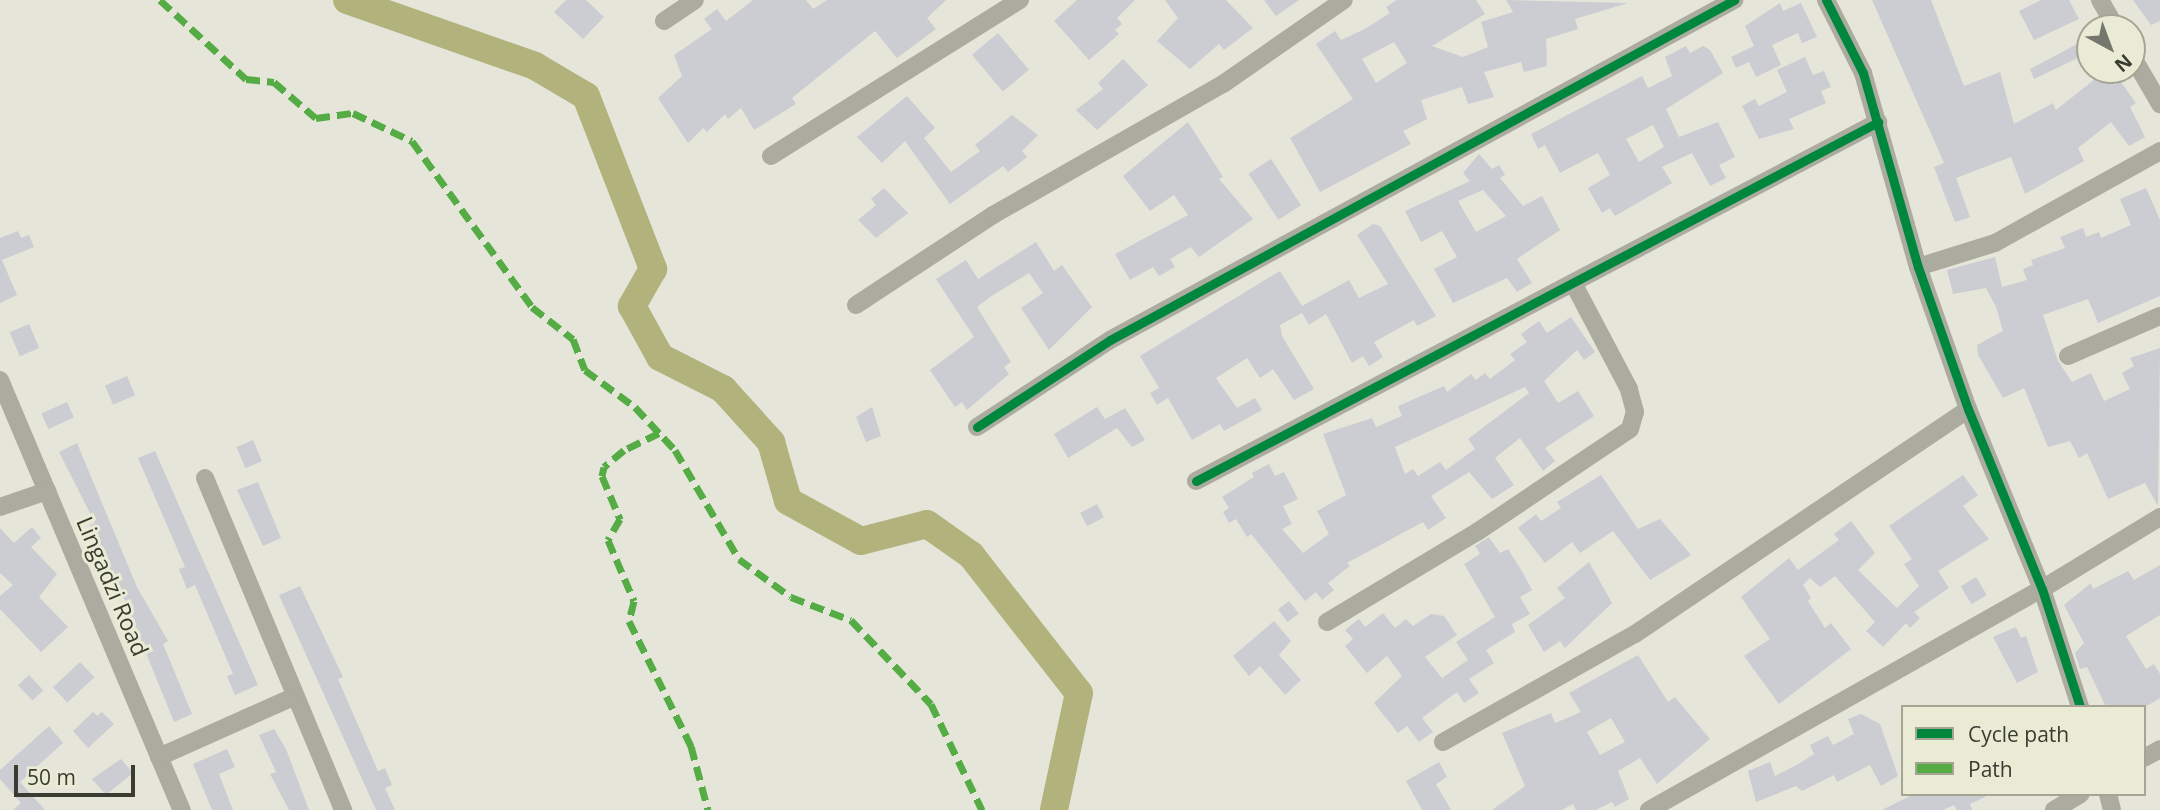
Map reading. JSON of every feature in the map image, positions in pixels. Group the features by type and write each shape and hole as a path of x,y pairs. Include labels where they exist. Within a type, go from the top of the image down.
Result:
{"street":[{"path":"664,22 695,0"},
{"path":"771,156 1020,0"},
{"path":"856,305 993,215 1223,84 1345,0"},
{"path":"977,427 1110,340 1734,0"},
{"path":"1826,0 1853,51 1878,122 1918,267 1968,409 2042,589 2079,705"},
{"path":"2146,80 2160,104"},
{"path":"1196,481 1878,122"},
{"path":"1918,267 1995,243 2160,151"},
{"path":"1327,622 1477,532 1630,429 1634,412 1629,390 1573,284"},
{"path":"2068,356 2160,316"},
{"name":"Lingadzi Road","path":"0,380 181,810"},
{"path":"1443,742 1635,634 1968,409"},
{"path":"205,478 293,697 343,810"},
{"path":"0,508 47,491"},
{"path":"1649,810 2042,589 2160,517"},
{"path":"159,757 293,697"},
{"path":"2054,810 2078,796"}],"building":[{"path":"566,0 586,0 604,17 583,39 554,12"},
{"path":"753,0 806,0 813,9 827,0 946,0 927,18 936,29 897,58 875,31 792,98 796,104 754,130 741,108 728,119 725,114 707,132 703,128 688,143 658,98 682,76 674,55 712,29 704,19 717,9 726,21"},
{"path":"1077,0 1135,0 1117,18 1122,24 1115,30 1119,34 1089,60 1054,21"},
{"path":"1165,0 1226,0 1253,28 1224,50 1219,44 1190,69 1157,41 1178,18"},
{"path":"1264,0 1299,0 1276,16"},
{"path":"1397,0 1476,0 1485,14 1432,46 1463,57 1488,47 1481,22 1513,12 1506,0 1628,3 1575,19 1578,29 1546,39 1547,66 1524,72 1521,62 1484,72 1494,97 1468,104 1462,87 1421,100 1427,119 1403,131 1411,144 1320,192 1290,138 1353,99 1316,44 1335,31 1341,40 1365,29 1390,13 1386,7","holes":["1394,42 1407,63 1376,83 1362,59"]},
{"path":"1872,0 1931,0 1964,86 2000,72 2014,124 2053,103 2056,110 2089,84 2122,84 2136,103 2130,107 2145,137 2129,146 2111,122 2078,148 2084,161 2025,194 2011,157 1956,178 1970,217 1955,222 1934,167 1944,163"},
{"path":"2041,0 2069,0 2076,14 2076,20 2034,40 2019,11"},
{"path":"2133,0 2160,0 2160,21 2151,25 2146,14 2143,14"},
{"path":"1780,3 1783,11 1801,3 1817,37 1802,43 1798,33 1772,45 1781,65 1756,77 1749,62 1736,68 1731,57 1754,46 1745,26"},
{"path":"998,33 1029,70 1003,92 972,55"},
{"path":"2076,45 2076,59 2034,79 2030,69"},
{"path":"1686,46 1690,53 1703,46 1710,50 1723,73 1666,109 1679,137 1718,122 1735,157 1719,165 1726,178 1710,186 1692,153 1662,167 1672,183 1615,216 1610,208 1602,213 1588,188 1610,175 1598,153 1560,173 1545,145 1538,149 1531,134 1642,76 1648,88 1672,76 1665,57","holes":["1653,125 1664,147 1639,162 1626,139"]},
{"path":"1805,57 1813,75 1824,71 1831,87 1821,91 1826,103 1789,119 1794,129 1759,139 1742,106 1755,99 1759,106 1787,92 1777,70"},
{"path":"1123,59 1148,85 1097,130 1076,110 1103,89 1098,83"},
{"path":"907,96 935,128 924,138 951,172 980,151 975,145 1012,115 1038,135 1022,151 1027,157 1008,172 1003,166 950,204 905,141 882,163 857,137"},
{"path":"1188,122 1223,177 1219,179 1253,219 1199,257 1191,247 1170,259 1175,267 1159,276 1153,267 1130,280 1115,254 1188,215 1174,195 1150,211 1123,176"},
{"path":"1479,154 1492,169 1499,165 1505,175 1500,178 1523,206 1542,196 1560,230 1517,259 1532,283 1517,292 1507,278 1453,303 1434,269 1457,257 1442,231 1421,242 1405,211 1470,181 1463,173","holes":["1483,190 1506,216 1476,232 1458,201"]},
{"path":"1271,159 1301,205 1278,220 1248,174"},
{"path":"884,188 908,213 876,238 858,220 876,205 871,199"},
{"path":"2146,188 2160,220 2160,296 2098,323 2088,299 2043,315 2058,361 2072,382 2091,373 2104,401 2130,389 2122,373 2134,366 2130,358 2160,348 2158,506 2145,483 2108,499 2087,453 2079,458 2070,441 2048,447 2024,388 2003,398 1978,355 1977,345 2003,331 1996,307 1986,288 1953,294 1947,270 1995,257 2002,287 2027,280 2023,269 2033,265 2031,260 2065,248 2060,237 2083,228 2086,237 2099,232 2101,238 2131,225 2120,199"},
{"path":"1373,224 1380,226 1436,316 1417,326 1414,320 1374,342 1383,357 1369,366 1363,356 1352,363 1326,314 1309,325 1302,313 1280,325 1282,336 1314,389 1294,400 1273,369 1260,378 1247,358 1216,378 1237,408 1255,398 1262,410 1224,431 1220,424 1192,440 1168,398 1157,405 1150,393 1159,388 1140,356 1280,271 1302,306 1349,280 1359,298 1388,284 1357,235"},
{"path":"18,231 21,238 29,235 34,247 2,260 17,295 0,303 0,238"},
{"path":"1036,242 1054,271 1062,265 1092,307 1049,350 1021,308 1043,293 1029,273 990,297 977,307 1011,362 1004,367 1009,374 967,410 962,402 955,407 930,370 974,337 936,279 966,260 978,279"},
{"path":"1571,317 1595,352 1584,360 1577,350 1544,381 1558,403 1578,391 1594,416 1545,448 1555,461 1543,471 1520,438 1495,458 1514,485 1492,499 1469,472 1431,496 1446,518 1428,530 1423,522 1347,563 1350,566 1328,583 1334,590 1322,600 1316,592 1305,601 1251,534 1247,537 1236,519 1229,523 1223,512 1229,508 1222,497 1254,477 1252,473 1269,464 1275,476 1284,472 1298,499 1283,506 1292,524 1282,529 1303,553 1329,534 1317,511 1346,495 1323,434 1372,418 1376,427 1402,416 1398,406 1444,386 1447,392 1471,374 1476,380 1485,373 1490,379 1515,360 1510,354 1527,342 1521,334 1539,321 1547,333","holes":["1525,387 1529,393 1468,439 1475,449 1446,470 1440,462 1418,476 1413,469 1405,474 1395,447"]},
{"path":"29,324 39,348 20,356 10,332"},
{"path":"127,376 135,395 113,405 105,385"},
{"path":"67,402 74,418 48,429 41,413"},
{"path":"872,407 881,436 866,442 856,417"},
{"path":"1097,407 1105,419 1125,408 1145,440 1132,447 1117,428 1068,458 1054,434"},
{"path":"253,440 262,461 245,468 236,447"},
{"path":"77,443 137,587 168,641 163,644 192,714 174,722 116,579 112,581 102,558 90,525 95,523 59,452"},
{"path":"155,451 258,685 235,695 227,676 233,674 195,585 187,589 179,569 185,567 138,458"},
{"path":"1601,475 1638,529 1660,519 1691,555 1650,580 1613,531 1580,553 1572,542 1545,563 1518,528 1536,514 1541,521 1561,508 1557,502"},
{"path":"1963,475 1978,495 1963,506 1989,539 1938,571 1949,588 1914,612 1920,618 1910,628 1906,623 1883,647 1866,631 1875,622 1835,576 1820,587 1810,578 1803,585 1811,598 1808,601 1825,628 1831,623 1851,649 1779,704 1744,656 1770,639 1741,597 1789,558 1798,570 1839,540 1834,534 1851,521 1875,553 1858,570 1897,608 1919,586 1904,564 1912,559 1889,526"},
{"path":"258,482 281,538 263,546 237,490"},
{"path":"1097,504 1104,517 1087,526 1080,513"},
{"path":"32,527 41,538 31,547 57,574 39,597 68,627 41,652 0,609 0,596 13,585 0,573 0,528 14,543"},
{"path":"1489,537 1500,553 1508,549 1523,573 1532,590 1520,597 1530,614 1512,624 1515,632 1486,650 1494,663 1469,679 1479,693 1464,703 1457,692 1422,718 1433,732 1419,742 1407,726 1398,733 1374,703 1402,676 1387,656 1367,673 1345,646 1353,639 1345,630 1359,619 1365,627 1383,613 1395,628 1406,619 1413,626 1431,614 1444,616 1457,635 1425,657 1442,678 1468,660 1456,642 1495,617 1464,564 1480,554 1475,546"},
{"path":"1589,562 1612,603 1565,648 1560,641 1544,652 1528,625 1565,598 1557,588"},
{"path":"2160,565 2160,615 2126,636 2146,669 2154,664 2160,674 2160,698 2146,706 2105,705 2087,667 2080,669 2075,653 2084,643 2064,605 2091,583 2093,589 2128,571 2134,580"},
{"path":"1976,577 1987,595 1971,604 1961,586"},
{"path":"300,586 343,677 338,679 378,771 385,768 392,785 385,788 395,810 376,810 279,595"},
{"path":"1289,601 1299,614 1288,622 1278,610"},
{"path":"1274,621 1291,641 1279,655 1301,680 1285,695 1260,666 1249,676 1233,656"},
{"path":"2016,627 2021,638 2026,636 2038,672 2017,683 1993,637"},
{"path":"1638,655 1668,702 1675,697 1710,739 1657,784 1640,758 1618,771 1629,799 1615,807 1612,802 1596,810 1576,810 1573,804 1562,810 1492,810 1525,786 1502,733 1551,713 1555,723 1581,712 1569,693","holes":["1611,718 1625,742 1600,755 1587,732"]},
{"path":"80,662 94,677 67,703 53,687"},
{"path":"29,675 43,690 32,701 18,685"},
{"path":"93,712 97,716 102,712 114,724 88,748 73,731"},
{"path":"1861,714 1880,724 1898,776 1881,786 1870,765 1837,782 1834,775 1802,791 1796,786 1756,802 1748,771 1770,762 1775,776 1814,754 1810,745 1828,736 1833,745 1854,734 1848,719"},
{"path":"49,726 63,743 20,782 45,810 13,810 21,803 0,779 0,770"},
{"path":"274,729 286,749 309,810 289,810 270,774 276,772 259,735"},
{"path":"227,749 235,767 219,774 233,810 212,810 193,764"},
{"path":"121,759 133,773 106,795 92,779"},
{"path":"1439,762 1447,777 1436,784 1451,810 1422,810 1406,781"},
{"path":"1910,796 1987,796 1970,804 1972,810 1957,810 1954,805 1943,810 1882,810"}],"waterway":[{"path":"347,0 535,66 586,96 653,269 632,306 660,357 723,389 771,442 788,501 861,541 927,524 971,555 1079,693 1054,810"}],"marked path":[{"path":"160,0 246,79 274,82 316,118 353,113 412,141 532,307 573,339 585,370 635,407 675,450 739,559 791,597 851,620 931,704 982,810"},
{"path":"659,433 624,450 604,467 602,476 620,519 608,540 634,601 629,621 691,746 708,810"}],"cycle path":[{"path":"977,427 1110,340 1734,0"},
{"path":"1826,0 1863,73 1918,267 1968,409 2042,589 2079,705"},
{"path":"1196,481 1878,122"}]}
